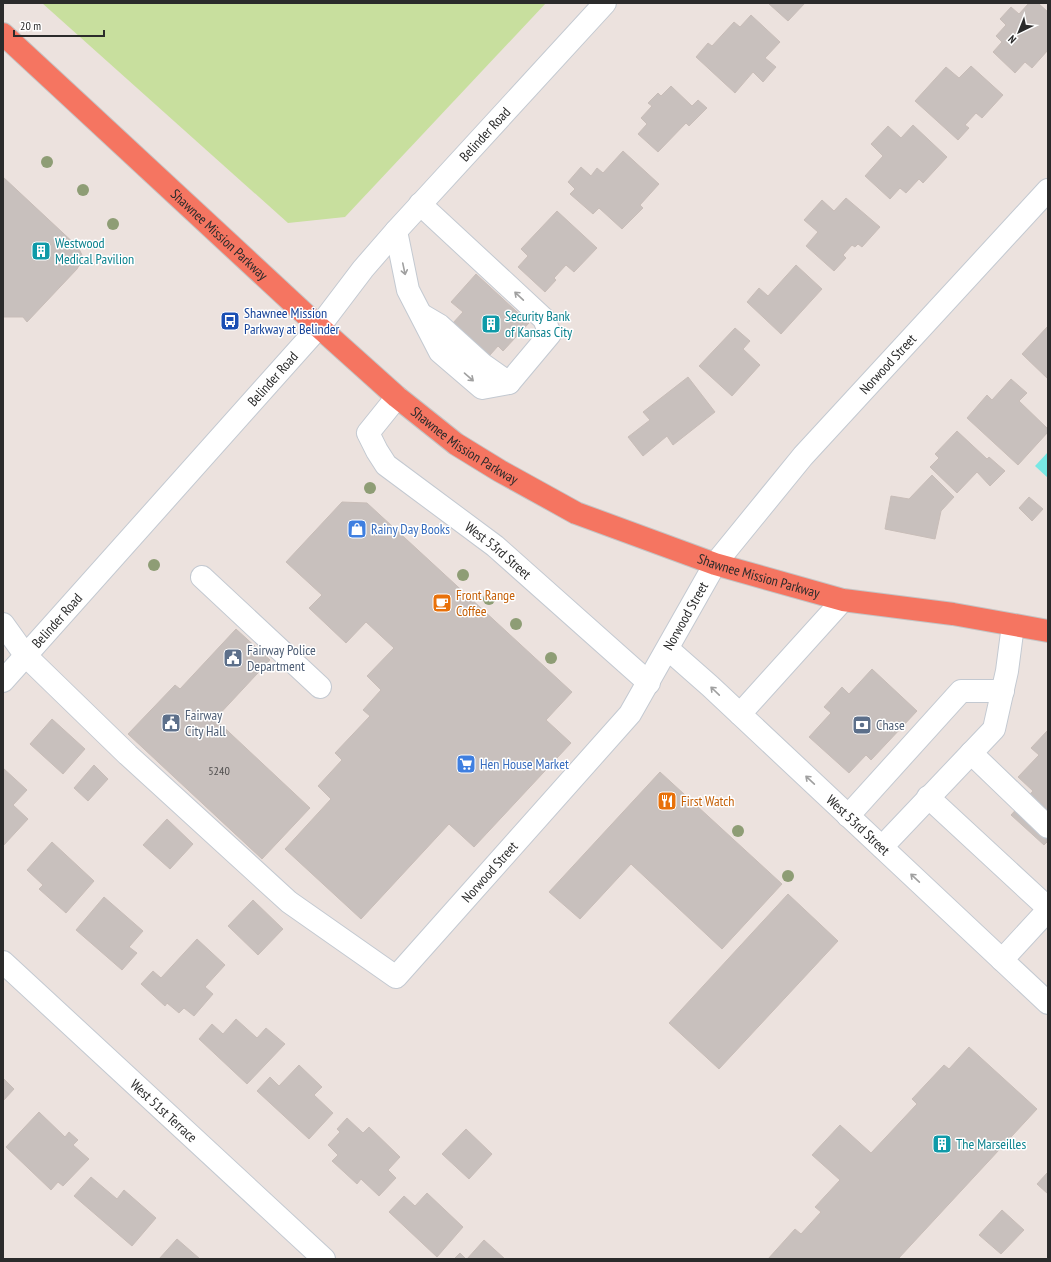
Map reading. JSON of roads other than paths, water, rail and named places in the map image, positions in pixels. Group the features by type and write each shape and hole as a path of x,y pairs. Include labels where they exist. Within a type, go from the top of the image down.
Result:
{"highway":[{"name":"Shawnee Mission Parkway","path":"3,34 319,327 397,397 456,444 500,471 576,513 715,564 843,600 926,610 1048,631"}],"street":[{"name":"Belinder Road","path":"3,681 319,327 363,269 396,230 605,3"},
{"name":"Norwood Street","path":"26,656 128,756 289,902 396,976 630,714 715,564 802,456 1048,190"},
{"path":"396,230 408,290 440,352 482,388 508,383 550,334 544,319 420,204"},
{"name":"West 53rd Street","path":"397,397 368,433 386,465 495,546 649,682"},
{"path":"202,577 320,687"},
{"path":"740,714 843,600"},
{"path":"3,624 26,656"},
{"path":"882,847 994,729 1007,671 1013,625"},
{"name":"West 53rd Street","path":"668,649 710,686 1048,1003"},
{"path":"848,816 961,691 1003,691"},
{"path":"971,753 1048,827"},
{"path":"928,798 1048,909 1002,960"},
{"name":"West 51st Terrace","path":"3,962 324,1259"}],"water":[{"path":"1048,452 1048,478 1035,466"}],"place":[{"name":"Westwood Medical Pavilion","path":"41,251"},
{"name":"Shawnee Mission Parkway at Belinder","path":"230,321"},
{"name":"Security Bank of Kansas City","path":"491,324"},
{"name":"Rainy Day Books","path":"357,529"},
{"name":"Front Range Coffee","path":"442,603"},
{"name":"Fairway Police Department","path":"233,658"},
{"name":"Fairway City Hall","path":"171,723"},
{"name":"Chase","path":"862,725"},
{"name":"Hen House Market","path":"466,764"},
{"name":"First Watch","path":"667,801"},
{"name":"The Marseilles","path":"942,1144"}]}
